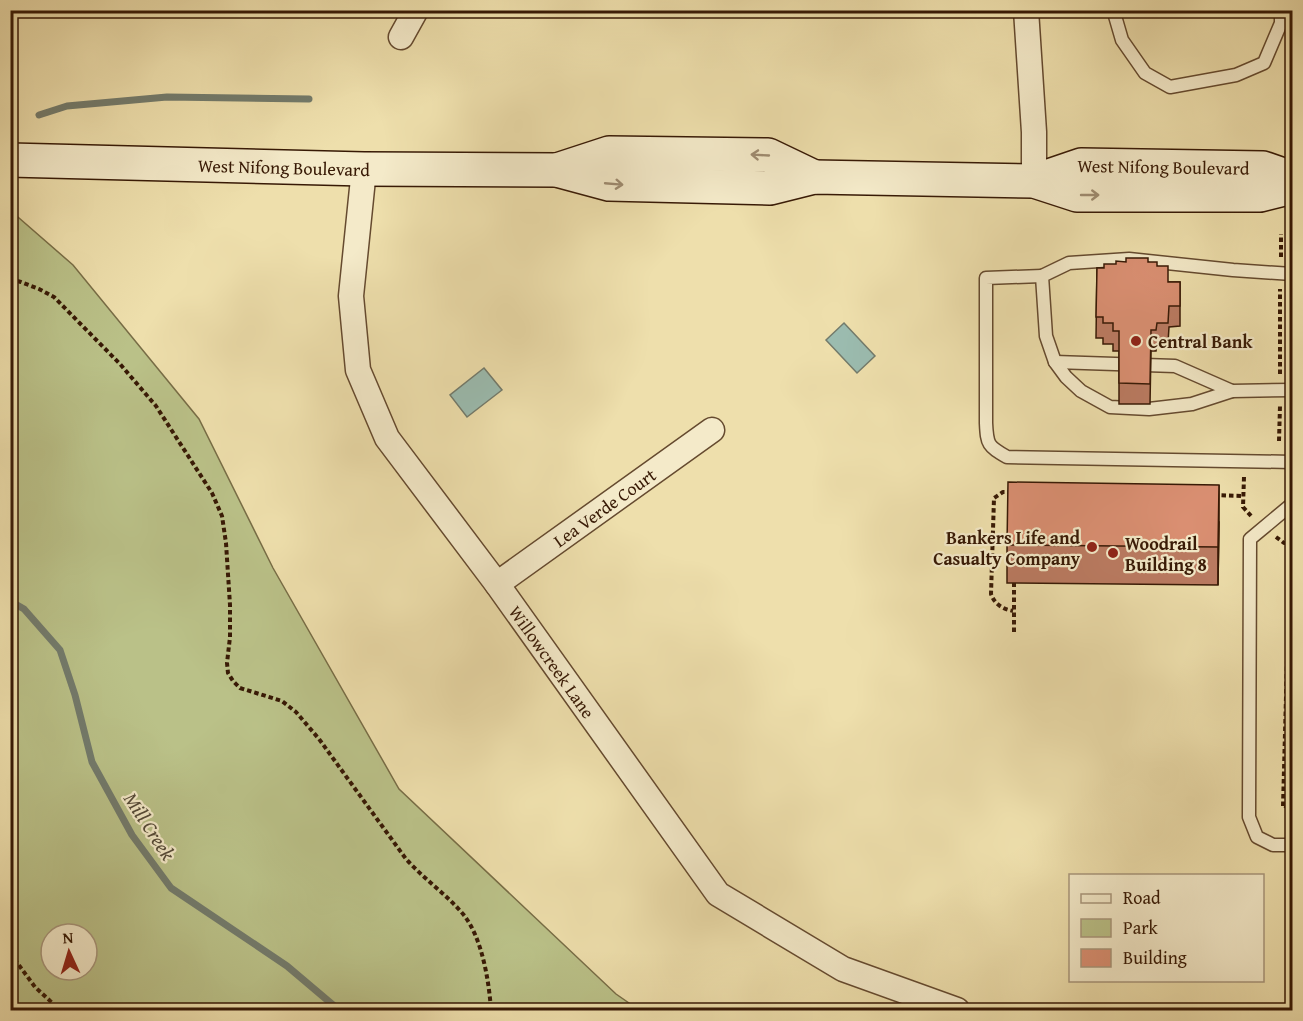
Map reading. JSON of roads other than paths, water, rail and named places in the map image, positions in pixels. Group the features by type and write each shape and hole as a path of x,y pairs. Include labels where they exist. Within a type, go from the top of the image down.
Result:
{"main road":[{"name":"West Nifong Boulevard","path":"10,160 364,169 557,170 609,184 770,188 814,177 1034,181 1077,195 1260,195 1293,187"},
{"name":"West Nifong Boulevard","path":"1034,181 1081,165 1263,168 1293,178"}],"street":[{"path":"401,37 416,10"},
{"path":"1026,10 1034,132 1034,181"},
{"name":"Willowcreek Lane","path":"364,169 351,296 358,370 387,438 497,584 718,894 843,969 957,1011"},
{"name":"Lea Verde Court","path":"497,584 712,430"}],"lane":[{"path":"1116,10 1115,16 1122,40 1145,73 1170,87 1236,75 1263,63 1281,24 1281,10"},
{"path":"1287,273 1233,270 1130,259 1069,263 1042,276 986,278 986,423 987,439 993,449 1007,457 1293,462"},
{"path":"1042,276 1046,336 1055,362 1081,391 1110,407 1149,409 1192,404 1232,390 1286,390"},
{"path":"1055,362 1174,366 1232,390"},
{"path":"1293,504 1250,539 1249,647 1249,818 1257,837 1273,845 1293,845"}],"water":[{"path":"844,323 875,356 857,373 826,340"},
{"path":"484,368 502,390 467,417 450,395"}],"waterway":[{"path":"39,115 67,106 167,97 309,99"},
{"name":"Mill Creek","path":"10,601 24,609 60,650 75,695 92,762 132,835 171,888 287,966 339,1010"}],"place":[{"name":"Central Bank","path":"1136,341"},
{"name":"Bankers Life and Casualty Company","path":"1092,547"},
{"name":"Woodrail Building 8","path":"1113,553"}]}
